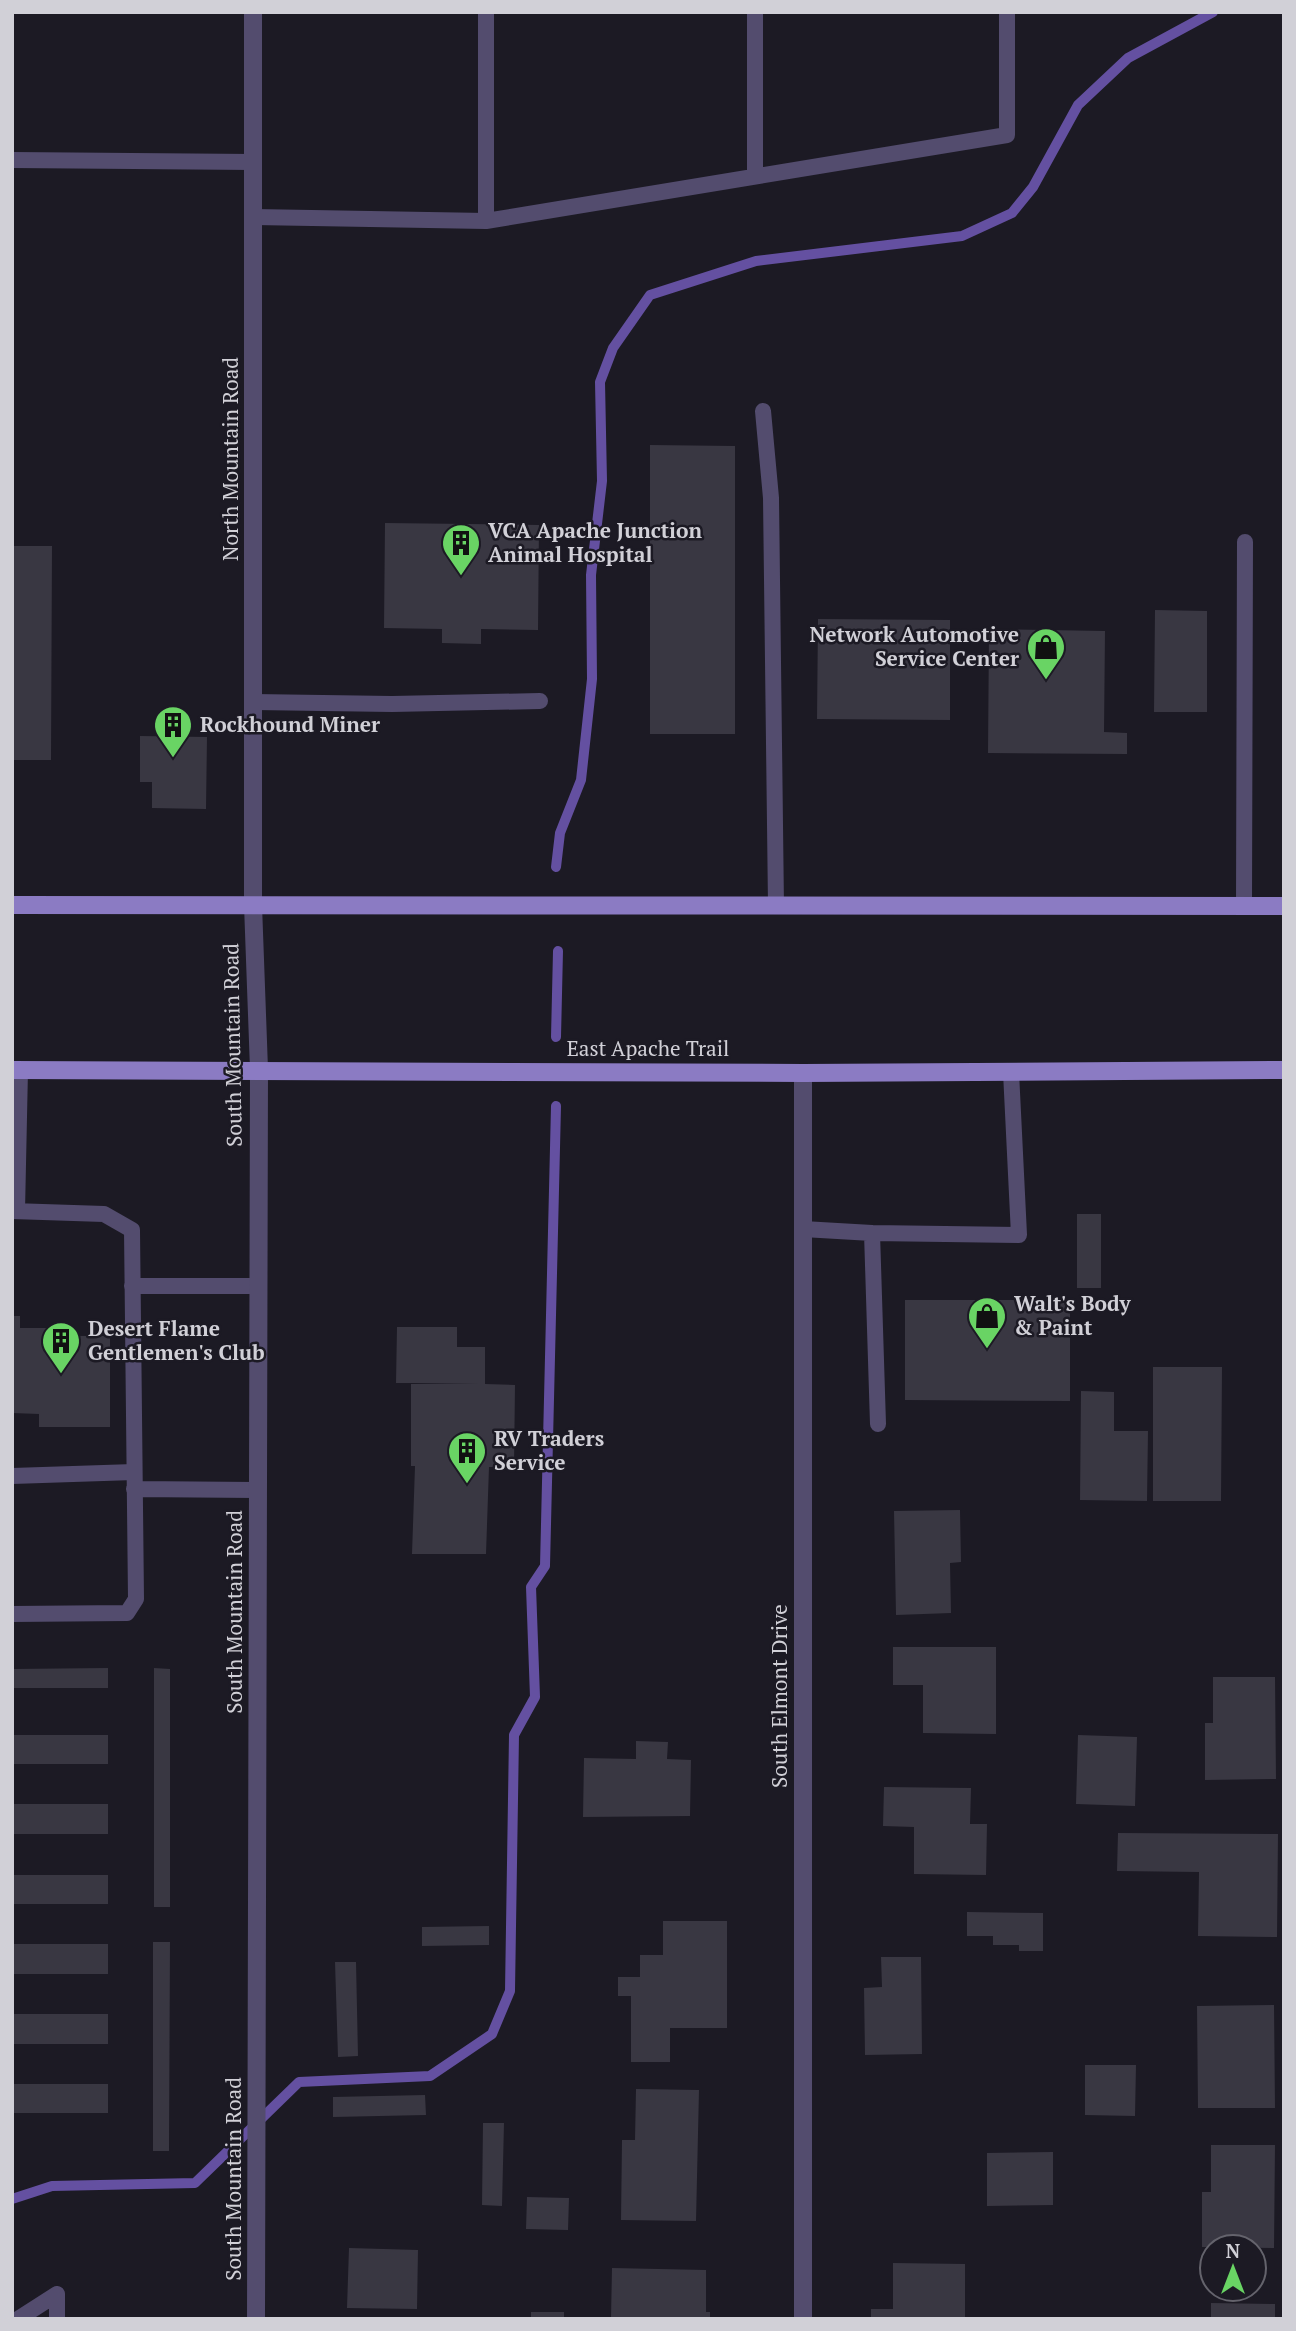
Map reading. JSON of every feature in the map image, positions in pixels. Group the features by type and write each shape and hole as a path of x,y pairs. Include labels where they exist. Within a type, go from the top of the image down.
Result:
{"main road":[{"path":"12,905 1284,906"},
{"name":"East Apache Trail","path":"16,1070 803,1073 1284,1070"}],"street":[{"name":"North Mountain Road","path":"253,12 253,905"},
{"name":"South Mountain Road","path":"253,905 258,1069 256,2319"},
{"name":"South Elmont Drive","path":"803,1073 803,2319"}],"lane":[{"path":"486,12 486,221"},
{"path":"755,12 755,175"},
{"path":"254,217 486,221 1007,135 1007,12"},
{"path":"12,160 253,162"},
{"path":"763,411 771,498 776,906"},
{"path":"1244,906 1245,542"},
{"path":"253,702 392,704 540,701"},
{"path":"12,1614 127,1613 136,1599 132,1230 104,1214 15,1211 16,1070"},
{"path":"803,1229 1019,1235 1011,1072"},
{"path":"872,1233 878,1424"},
{"path":"132,1286 258,1286"},
{"path":"12,1475 135,1472"},
{"path":"135,1489 257,1490"},
{"path":"18,2319 57,2294 57,2319"}],"building":[{"path":"650,445 735,446 735,734 650,734"},
{"name":"VCA Apache Junction Animal Hospital","path":"385,523 539,525 538,630 481,629 481,644 442,643 442,629 384,628"},
{"path":"12,546 52,546 51,760 12,760"},
{"path":"1155,610 1207,611 1207,712 1154,712"},
{"path":"818,619 950,620 950,720 817,719"},
{"name":"Network Automotive Service Center","path":"989,629 1105,631 1104,732 1127,733 1127,754 988,753"},
{"name":"Rockhound Miner","path":"140,736 207,737 206,809 152,808 152,782 140,782"},
{"path":"1077,1214 1101,1214 1101,1288 1077,1288"},
{"name":"Walt's Body & Paint","path":"905,1300 1070,1300 1070,1401 905,1400"},
{"name":"Desert Flame Gentlemen's Club","path":"12,1316 20,1316 20,1328 76,1328 76,1336 110,1336 110,1427 39,1427 39,1414 12,1413"},
{"path":"397,1327 457,1327 457,1347 485,1347 485,1384 515,1385 514,1467 489,1467 486,1554 412,1554 415,1466 411,1466 411,1384 478,1383 396,1383"},
{"path":"1153,1367 1222,1367 1221,1501 1153,1501"},
{"path":"1081,1391 1114,1392 1114,1431 1148,1431 1147,1501 1080,1500"},
{"path":"960,1510 961,1562 950,1563 951,1613 896,1615 894,1511"},
{"path":"893,1647 996,1647 996,1734 923,1733 923,1685 893,1685"},
{"path":"108,1668 108,1688 12,1688 12,1669"},
{"path":"154,1668 170,1669 170,1907 154,1907"},
{"path":"1213,1677 1275,1677 1276,1779 1205,1780 1205,1723 1213,1723"},
{"path":"12,1735 108,1735 108,1764 12,1764"},
{"path":"1078,1735 1137,1737 1135,1806 1076,1804"},
{"path":"636,1741 668,1742 667,1759 691,1760 690,1816 583,1817 584,1758 636,1759"},
{"path":"884,1787 971,1788 970,1824 987,1824 986,1875 914,1874 914,1827 883,1826"},
{"path":"12,1804 108,1804 108,1834 12,1834"},
{"path":"1118,1833 1278,1834 1277,1937 1198,1936 1199,1872 1117,1871"},
{"path":"12,1875 108,1875 108,1904 12,1904"},
{"path":"967,1912 1043,1913 1043,1951 1019,1951 1019,1945 993,1945 993,1936 967,1936"},
{"path":"663,1921 727,1921 727,2028 670,2028 670,2062 631,2062 631,1996 618,1996 618,1977 640,1977 640,1955 663,1955"},
{"path":"489,1926 489,1945 422,1946 422,1927"},
{"path":"153,1942 170,1942 169,2151 153,2151"},
{"path":"12,1944 108,1944 108,1974 12,1974"},
{"path":"881,1957 921,1957 922,2054 865,2055 864,1988 882,1987"},
{"path":"335,1962 356,1962 358,2056 338,2057"},
{"path":"1274,2005 1275,2108 1198,2108 1197,2006"},
{"path":"12,2014 108,2014 108,2044 12,2044"},
{"path":"1085,2065 1136,2065 1135,2116 1085,2115"},
{"path":"12,2084 108,2084 108,2113 12,2113"},
{"path":"636,2089 699,2090 696,2221 621,2220 622,2140 635,2140"},
{"path":"425,2095 426,2115 333,2117 333,2097"},
{"path":"483,2123 504,2123 502,2206 482,2205"},
{"path":"1211,2145 1275,2145 1274,2248 1268,2248 1268,2233 1202,2233 1202,2192 1211,2192"},
{"path":"1053,2152 1053,2205 987,2206 987,2153"},
{"path":"527,2197 569,2198 568,2230 526,2229"},
{"path":"349,2248 418,2250 417,2309 347,2308"},
{"path":"893,2263 965,2264 965,2319 871,2319 871,2309 893,2309"},
{"path":"612,2268 706,2270 706,2312 710,2312 710,2319 611,2318"},
{"path":"1211,2303 1275,2304 1275,2319 1211,2319"},
{"path":"531,2312 564,2312 564,2319 531,2319"}],"waterway":[{"path":"556,867 560,833 581,780 592,679 591,575 602,481 600,382 613,348 650,295 756,261 962,236 1012,213 1033,187 1078,105 1128,58 1213,12"},
{"path":"556,1037 558,951"},
{"path":"12,2199 52,2186 195,2183 299,2082 430,2076 492,2034 510,1991 514,1735 535,1697 531,1587 545,1566 556,1106"}],"place":[{"name":"VCA Apache Junction Animal Hospital","path":"461,577"},
{"name":"Network Automotive Service Center","path":"1046,681"},
{"name":"Rockhound Miner","path":"173,759"},
{"name":"Walt's Body & Paint","path":"987,1350"},
{"name":"Desert Flame Gentlemen's Club","path":"61,1375"},
{"name":"RV Traders Service","path":"467,1485"}]}
